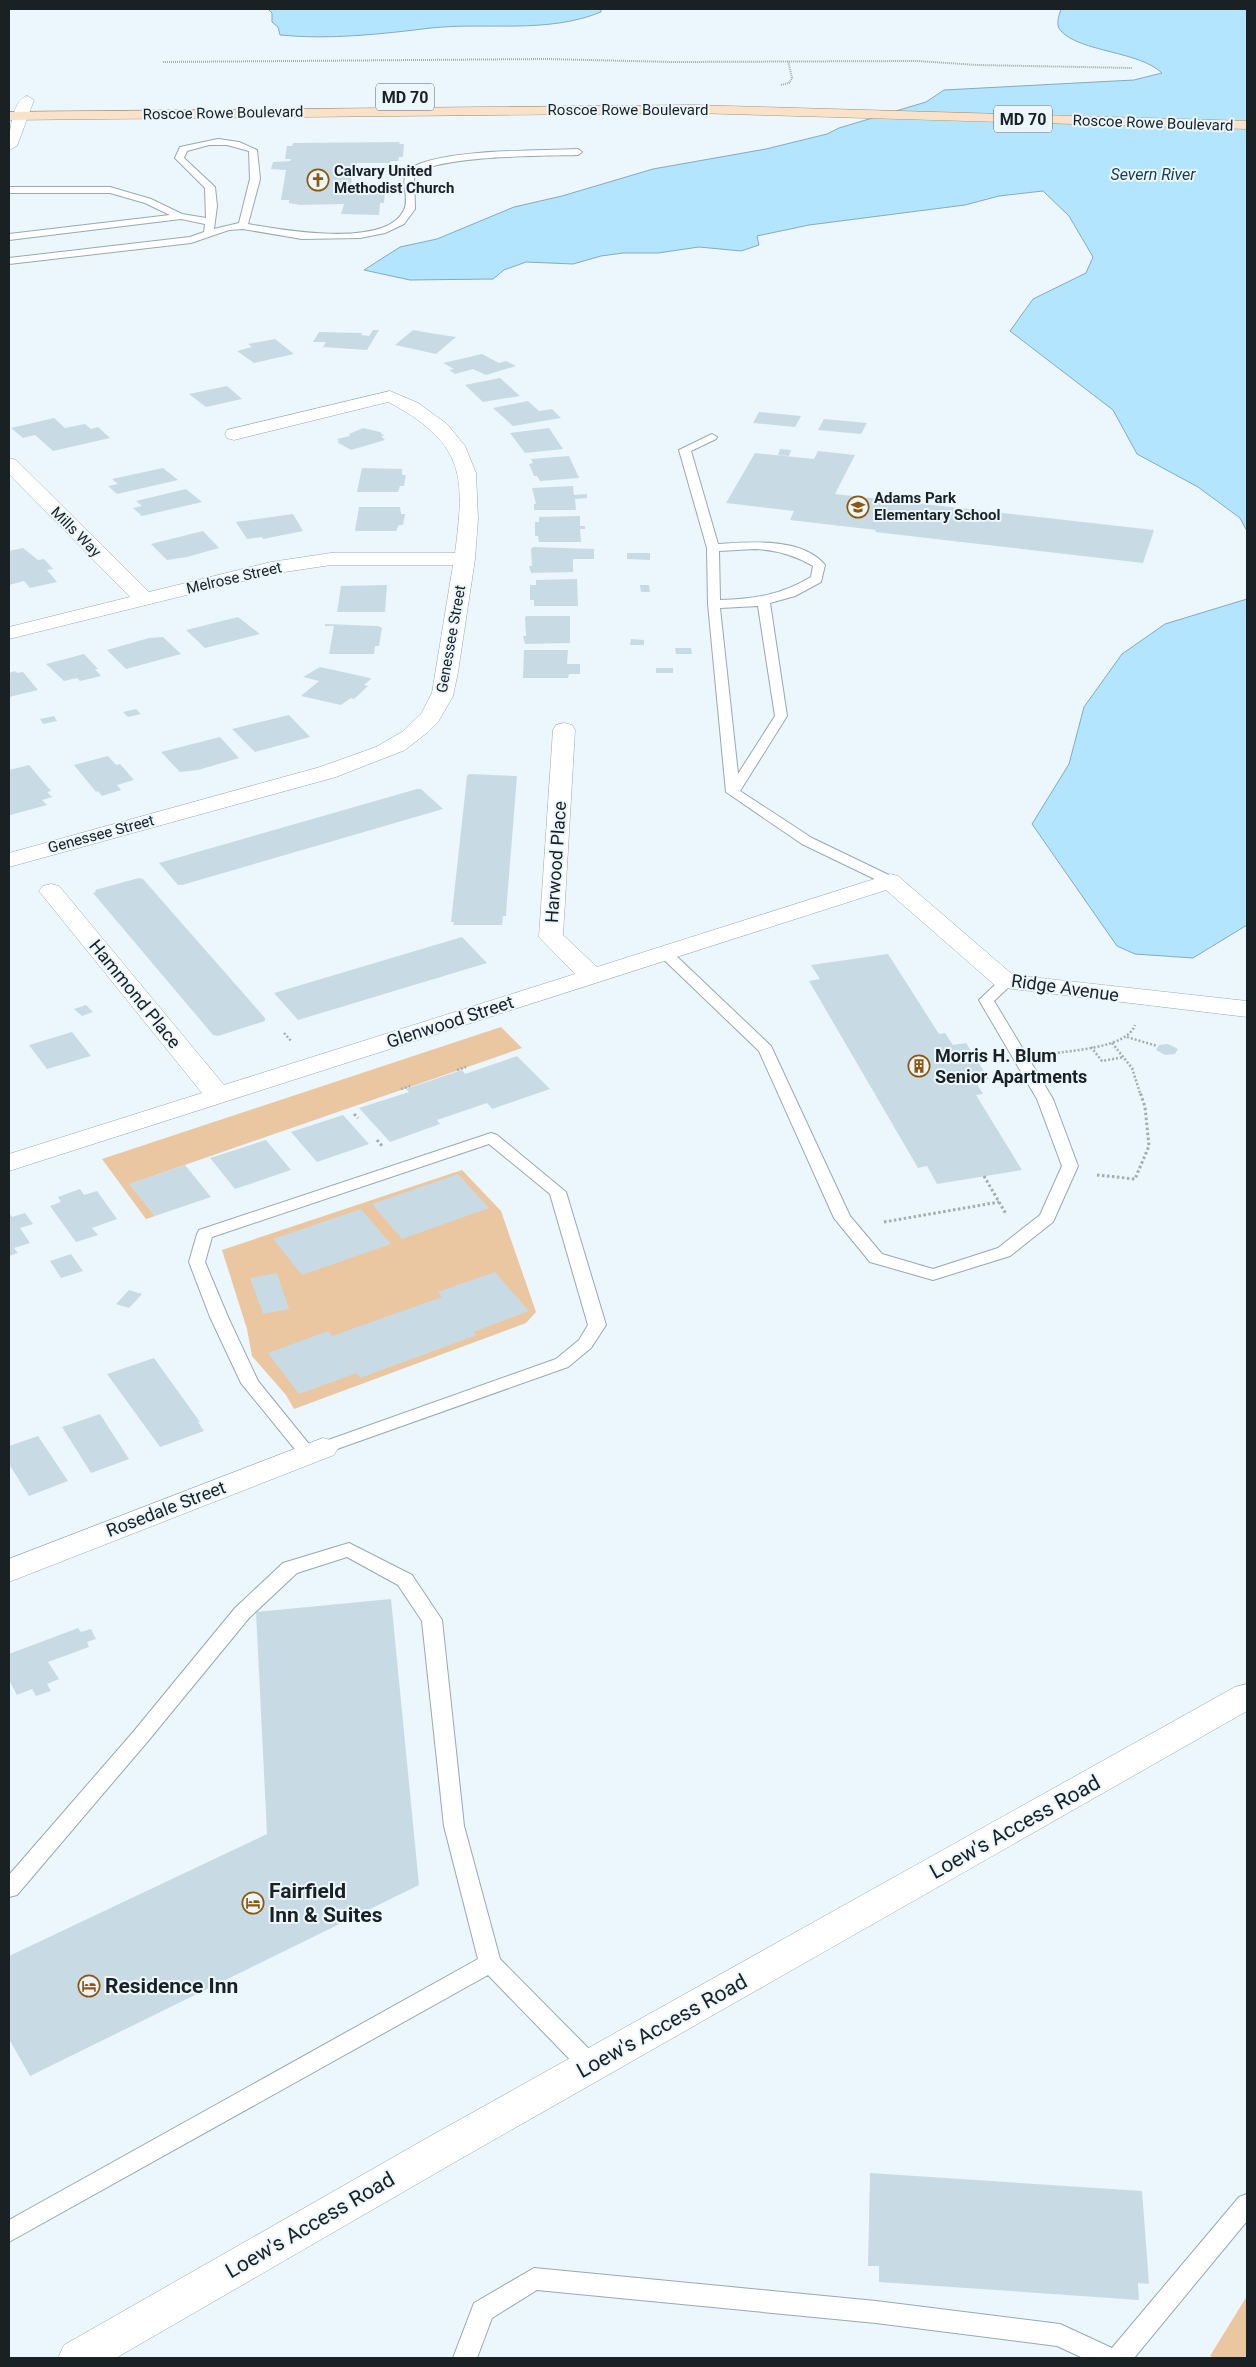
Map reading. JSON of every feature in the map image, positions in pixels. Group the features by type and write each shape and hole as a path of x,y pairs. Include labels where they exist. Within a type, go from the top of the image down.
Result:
{"main road":[{"name":"Roscoe Rowe Boulevard","path":"472,97 1247,125"},
{"path":"9,101 32,100"},
{"name":"Roscoe Rowe Boulevard","path":"15,116 550,109 799,108 1247,115"}],"street":[{"path":"9,146 15,116 32,100"},
{"name":"Genessee Street","path":"9,860 328,772 371,757 405,740 429,718 442,695 465,559 468,482 462,457 448,436 422,413 390,396 234,434"},
{"name":"Mills Way","path":"9,464 144,599"},
{"name":"Melrose Street","path":"9,633 271,568 331,559 465,559"},
{"name":"Harwood Place","path":"564,730 551,937 592,976"},
{"name":"Glenwood Street","path":"9,1163 890,881"},
{"name":"Ridge Avenue","path":"890,881 1006,982 1247,1009"},
{"name":"Hammond Place","path":"51,891 219,1096"},
{"name":"Rosedale Street","path":"9,1571 316,1451"},
{"name":"Loew's Access Road","path":"79,2358 591,2066 1247,1696"}],"lane":[{"path":"209,233 212,206 210,187 179,158 183,149 201,143 220,142 242,145 252,150 255,179 243,226"},
{"path":"9,250 11,261 191,240 228,227 243,226 302,236 352,236 376,232 400,222 410,209 409,177 413,170 424,164 451,160 578,152"},
{"path":"9,190 110,190 148,201 179,216 210,222"},
{"path":"9,237 179,216"},
{"path":"712,437 685,450 713,548 714,604 733,792"},
{"path":"713,548 777,546 801,553 819,566 817,579 793,594 764,602 714,604"},
{"path":"733,792 781,716 764,602"},
{"path":"733,792 807,841 890,881"},
{"path":"665,953 766,1049 842,1218 876,1258 933,1274 1004,1252 1011,1247 1047,1218 1070,1166 1045,1099 986,1000 1006,982"},
{"path":"491,1138 558,1192 597,1325 585,1344 562,1363 316,1451 250,1383 219,1317 197,1262 205,1234 491,1138"},
{"path":"9,1889 141,1736 242,1613 290,1568 349,1550 405,1580 432,1620 454,1826 490,1963 591,2066"},
{"path":"9,2232 490,1963"},
{"path":"1119,2358 1247,2204"},
{"path":"465,2358 483,2311 534,2279 876,2312 1060,2335 1107,2358"}],"path":[{"path":"163,62 546,59 673,62 918,61 977,65 1132,68"},
{"path":"775,86 789,82 792,78 788,61"},
{"path":"1043,1055 1120,1041 1132,1032 1135,1024"},
{"path":"1126,1037 1157,1046"},
{"path":"1097,1175 1135,1179 1149,1146 1145,1107 1132,1068 1112,1043"},
{"path":"1091,1047 1102,1061 1124,1057"},
{"path":"457,1070 466,1067"},
{"path":"401,1089 410,1086"},
{"path":"354,1114 358,1118"},
{"path":"377,1140 383,1147"},
{"path":"984,1176 1008,1216"},
{"path":"883,1223 999,1202"}],"shaded area":[{"path":"501,1027 522,1048 130,1184 155,1216 146,1219 102,1159"},
{"path":"462,1170 501,1211 536,1312 526,1323 294,1409 286,1395 252,1356 247,1329 222,1250"},
{"path":"1247,2296 1247,2358 1215,2358 1210,2356"}],"water":[{"path":"268,9 601,9 601,12 580,19 538,25 452,26 375,34 317,37 280,35 278,27 272,22 272,13"},
{"name":"Severn River","path":"1061,9 1247,9 1247,531 1240,518 1198,487 1137,454 1113,410 1010,331 1033,299 1086,273 1093,257 1069,216 1043,191 999,196 965,205 809,225 757,236 759,245 741,251 699,247 658,253 623,253 601,256 573,264 526,262 504,270 493,279 410,280 364,270 400,247 437,239 514,207 562,196 653,169 766,149 827,134 839,128 926,102 944,90 1134,80 1162,73 1139,60 1095,48 1070,38 1058,26"},
{"path":"1247,599 1247,925 1193,958 1135,954 1117,946 1032,824 1069,764 1084,707 1122,654 1165,624"}],"building":[{"name":"Calvary United Methodist Church","path":"400,142 399,144 404,144 403,157 399,157 398,161 390,161 390,163 357,163 356,174 352,174 351,189 385,190 384,203 380,203 379,215 341,214 344,204 300,205 289,203 289,200 281,200 286,170 271,169 273,162 290,161 291,159 285,159 287,146 292,146 293,143"},
{"path":"373,330 379,330 367,350 323,347 326,342 313,342 319,332 362,333 361,335 369,336"},
{"path":"413,330 456,337 436,354 395,345"},
{"path":"275,339 294,354 254,363 237,351 252,347 248,344"},
{"path":"482,354 499,363 506,361 516,366 486,375 473,369 455,374 449,370 454,369 443,363"},
{"path":"500,378 520,396 483,402 465,385"},
{"path":"227,386 242,399 206,407 189,394"},
{"path":"528,401 539,411 552,409 561,418 513,426 493,408"},
{"path":"759,412 801,416 795,427 753,423"},
{"path":"54,418 65,428 85,424 91,429 98,427 110,438 53,451 35,435 23,438 11,428"},
{"path":"824,419 867,423 861,434 818,430"},
{"path":"363,428 380,432 385,440 351,450 337,442 339,441 337,439 350,436 349,434"},
{"path":"549,428 563,449 525,453 510,433"},
{"path":"780,449 791,450 789,456 778,455"},
{"name":"Adams Park Elementary School","path":"818,451 855,455 835,494 1154,530 1143,563 875,532 876,530 790,520 794,511 726,503 755,453 814,459"},
{"path":"569,456 579,478 540,481 537,476 534,476 529,464 533,463 531,459"},
{"path":"163,468 178,480 117,494 108,486 118,484 112,479"},
{"path":"362,468 402,469 402,475 406,475 404,486 400,486 398,492 357,492"},
{"path":"573,486 574,495 587,494 587,498 575,499 576,510 534,510 534,504 536,504 532,488"},
{"path":"186,489 202,502 142,516 133,508 142,506 136,501"},
{"path":"359,507 400,507 401,514 405,514 403,525 399,525 396,531 355,531"},
{"path":"293,514 303,531 263,539 262,537 247,539 236,522"},
{"path":"580,516 580,526 585,526 585,529 580,529 581,542 539,542 538,536 535,536 535,522 539,522 539,517"},
{"path":"203,531 219,548 187,557 167,560 151,544"},
{"path":"533,547 594,549 594,559 573,559 573,572 531,573 529,566 532,566 531,549"},
{"path":"23,548 38,560 44,559 53,569 47,570 57,582 30,588 24,581 9,585 9,551"},
{"path":"627,553 650,553 650,560 627,559"},
{"path":"577,579 578,606 534,606 534,600 530,600 530,585 536,585 536,580"},
{"path":"387,585 385,612 337,612 341,586"},
{"path":"640,585 649,585 650,592 641,592"},
{"path":"570,616 570,643 525,644 523,636 526,636 525,617"},
{"path":"238,617 260,634 205,648 186,630"},
{"path":"325,624 378,626 382,628 379,646 375,646 374,654 329,654 334,626 325,626"},
{"path":"163,637 181,654 126,669 107,650 149,638"},
{"path":"631,639 644,640 644,645 630,645"},
{"path":"675,648 691,648 692,654 676,654"},
{"path":"524,650 568,650 567,664 580,664 580,674 569,674 568,678 523,678"},
{"path":"84,654 98,669 95,669 101,676 80,681 77,678 64,681 46,664"},
{"path":"320,667 371,679 364,685 368,686 354,699 351,698 341,705 301,696 319,681 303,677"},
{"path":"656,668 673,668 673,673 656,673"},
{"path":"15,671 17,673 23,672 38,690 9,697 9,673"},
{"path":"136,709 141,714 128,717 123,712"},
{"path":"289,715 310,737 255,752 232,729"},
{"path":"54,716 57,721 43,724 40,719"},
{"path":"220,737 239,758 198,770 180,772 161,752"},
{"path":"108,756 116,765 120,764 134,780 117,785 121,790 102,796 98,791 96,792 74,765"},
{"path":"29,765 51,791 47,792 52,797 42,800 47,805 10,815 9,770"},
{"path":"469,774 517,776 506,916 503,916 502,925 453,925 454,922 451,922 467,776"},
{"path":"421,789 443,809 182,885 178,885 159,863"},
{"path":"139,878 143,879 265,1018 265,1021 218,1036 213,1035 93,893 96,892 95,890"},
{"path":"462,937 487,963 298,1020 274,993"},
{"name":"Morris H. Blum Senior Apartments","path":"888,954 939,1034 945,1033 953,1045 966,1043 989,1079 975,1081 983,1094 976,1095 1022,1170 937,1184 927,1166 918,1168 809,981 820,979 811,965"},
{"path":"86,1005 93,1012 82,1016 74,1009"},
{"path":"72,1032 91,1056 47,1069 29,1045"},
{"path":"1168,1044 1178,1049 1175,1054 1165,1055 1156,1050 1159,1045"},
{"path":"517,1056 550,1089 492,1109 487,1103 437,1120 440,1124 390,1142 359,1108 409,1092 406,1089 462,1070 465,1074"},
{"path":"343,1115 369,1144 317,1162 291,1132"},
{"path":"266,1140 291,1170 235,1189 210,1158"},
{"path":"185,1165 211,1197 155,1216 129,1184"},
{"path":"458,1174 489,1208 402,1239 372,1204"},
{"path":"80,1189 84,1195 97,1191 117,1219 92,1228 98,1235 76,1242 50,1206 61,1202 58,1197"},
{"path":"361,1209 391,1244 302,1275 273,1239"},
{"path":"9,1213 12,1217 25,1213 33,1224 20,1228 30,1243 14,1248 18,1253 9,1256"},
{"path":"71,1254 83,1271 61,1278 50,1261"},
{"path":"495,1272 529,1311 473,1332 477,1335 360,1378 357,1373 299,1394 268,1353 328,1331 332,1336 442,1297 438,1292"},
{"path":"277,1273 289,1309 263,1314 250,1278"},
{"path":"129,1290 142,1294 129,1308 116,1304"},
{"path":"154,1358 200,1422 198,1422 204,1431 160,1447 107,1374"},
{"path":"100,1414 129,1459 91,1473 62,1427"},
{"path":"38,1436 68,1481 29,1496 9,1464 9,1446"},
{"path":"391,1599 419,1885 30,2076 9,2039 9,1956 267,1834 256,1612"},
{"path":"78,1628 81,1632 91,1629 96,1639 87,1642 89,1647 48,1662 59,1679 47,1684 51,1691 36,1696 32,1689 17,1695 9,1680 9,1654"},
{"path":"870,2173 1142,2191 1149,2284 1138,2283 1139,2300 879,2282 879,2266 868,2266"}],"place":[{"name":"Calvary United Methodist Church","path":"318,180"},
{"name":"Adams Park Elementary School","path":"858,507"},
{"name":"Morris H. Blum Senior Apartments","path":"919,1066"},
{"name":"Fairfield Inn & Suites","path":"253,1903"},
{"name":"Residence Inn","path":"89,1986"}]}
